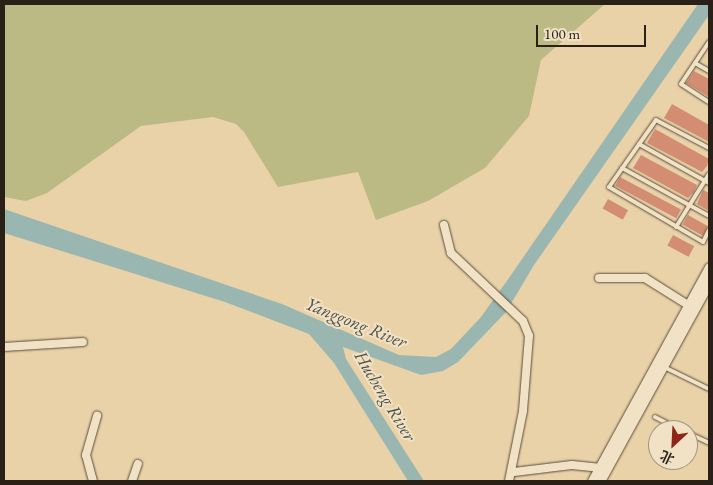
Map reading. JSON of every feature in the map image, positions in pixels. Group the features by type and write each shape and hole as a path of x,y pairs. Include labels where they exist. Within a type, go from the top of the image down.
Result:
{"street":[{"path":"444,225 451,253 492,294 523,321 530,343 514,472 509,481"},
{"path":"592,481 709,267"},
{"path":"599,278 619,281 640,277 688,305"},
{"path":"600,481 709,283"},
{"path":"4,347 83,342"},
{"path":"93,481 86,455 97,416"},
{"path":"132,481 138,464"},
{"path":"514,472 572,465 599,468"}],"lane":[{"path":"709,42 682,87 709,102"},
{"path":"695,63 709,71"},
{"path":"709,148 658,120 622,168 610,191 703,242 709,230"},
{"path":"639,144 707,182"},
{"path":"622,168 709,216"},
{"path":"676,228 707,182 709,174"},
{"path":"663,367 709,389"},
{"path":"656,418 660,420"}],"shaded area":[{"path":"4,4 605,4 541,60 529,116 485,168 428,201 376,220 358,172 278,187 244,132 236,124 213,117 141,126 47,193 26,201 4,197"}],"water":[{"path":"698,4 709,4 709,15 534,265 506,312 458,362 443,371 421,375 343,347 346,359 424,481 408,481 334,363 309,334 225,302 4,233 4,209 282,304 399,355 436,357 451,349 481,317"}],"building":[{"path":"694,71 709,79 709,97 686,83"},
{"path":"672,104 709,125 709,142 664,118"},
{"path":"655,129 709,159 707,166 702,172 647,143"},
{"path":"641,155 697,185 694,192 688,198 633,168"},
{"path":"620,177 681,209 676,218 615,186"},
{"path":"703,190 709,193 709,211 697,204"},
{"path":"608,199 628,210 623,220 603,209"},
{"path":"688,215 708,226 703,236 683,225"},
{"path":"673,235 694,246 689,257 667,246"}],"water label":[{"name":"Yanggong River","path":"356,323"},
{"name":"Hucheng River","path":"385,396"}]}
